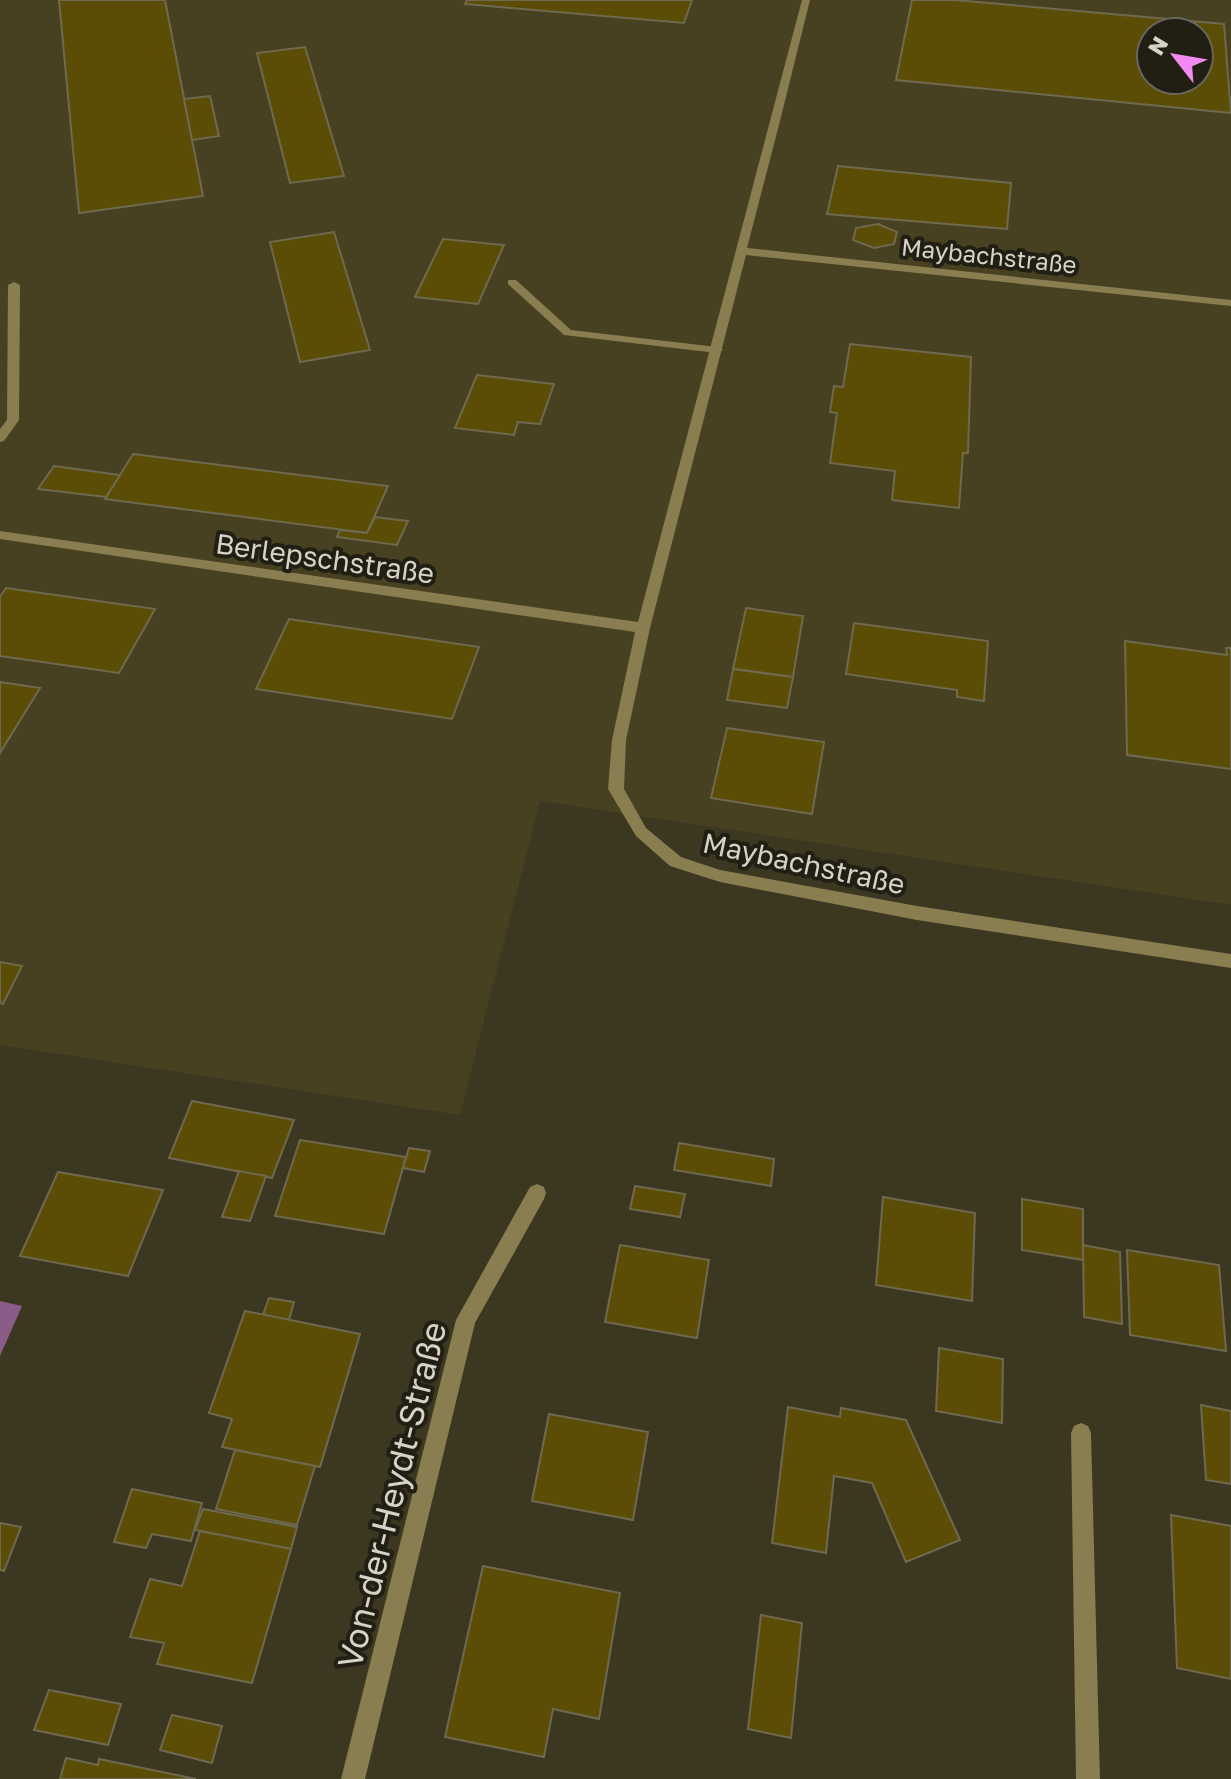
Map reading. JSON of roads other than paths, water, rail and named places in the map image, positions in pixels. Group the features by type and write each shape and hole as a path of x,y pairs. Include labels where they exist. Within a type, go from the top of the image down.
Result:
{"street":[{"name":"Maybachstraße","path":"806,0 643,628 619,740 616,789 641,832 676,862 720,876 917,913 1231,961"},
{"name":"Maybachstraße","path":"743,251 1231,303"},
{"path":"512,282 568,333 717,350"},
{"path":"0,438 13,420 14,285"},
{"name":"Berlepschstraße","path":"0,535 643,628"},
{"name":"Von-der-Heydt-Straße","path":"353,1779 466,1320 537,1193"},
{"path":"1081,1433 1088,1779"}]}
